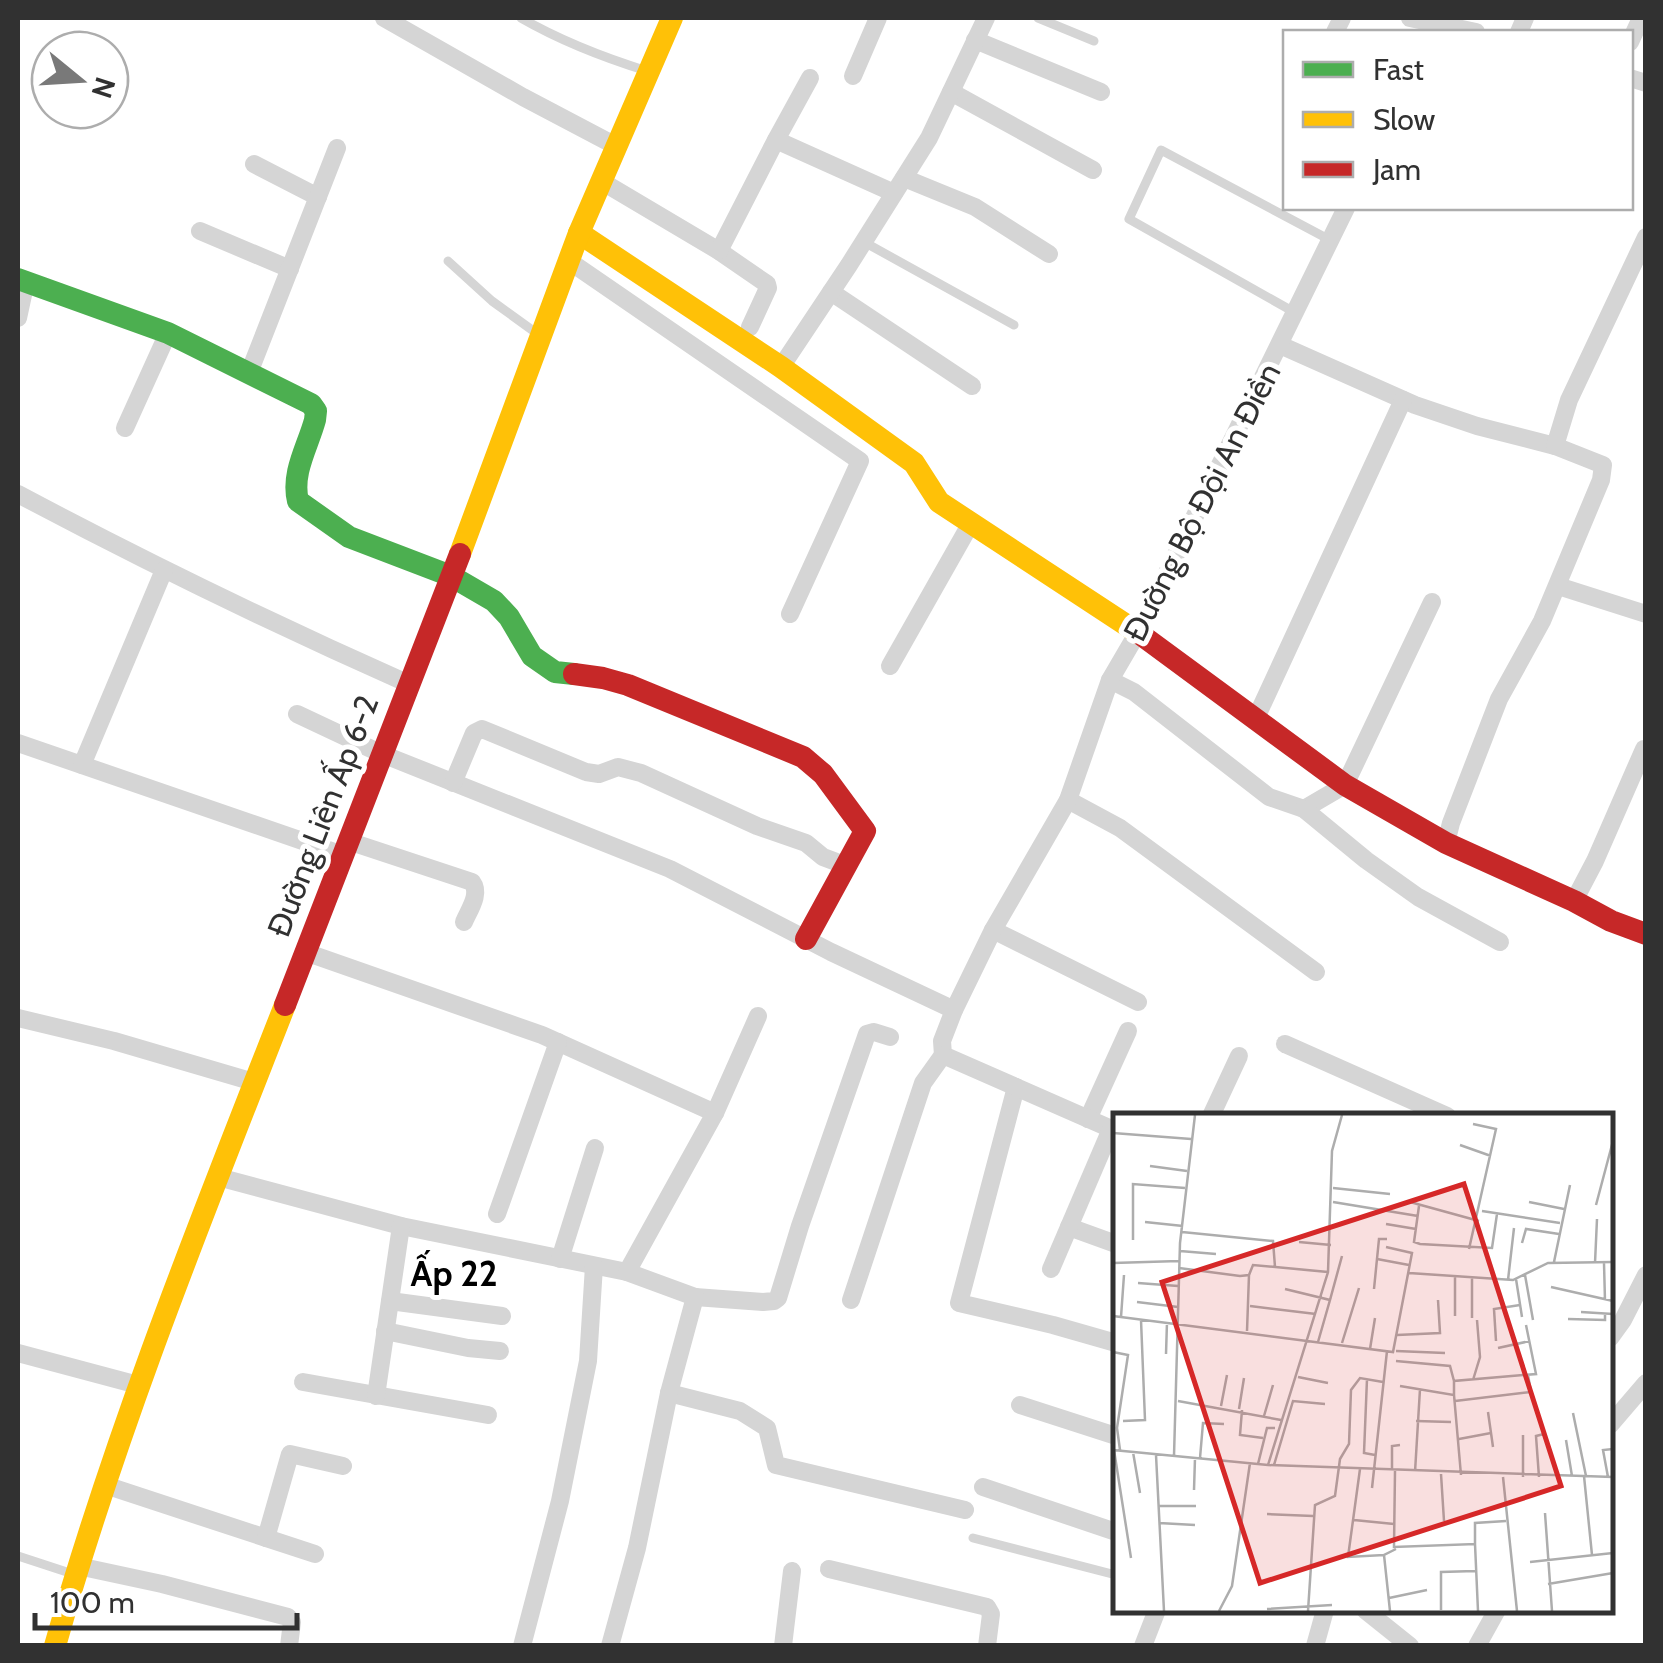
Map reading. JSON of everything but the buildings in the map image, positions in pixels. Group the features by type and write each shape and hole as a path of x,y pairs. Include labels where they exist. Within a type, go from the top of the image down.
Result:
{"street":[{"path":"384,18 616,146"},
{"name":"Đường Liên Ấp 6-2","path":"55,1646 138,1385 579,234 672,18"},
{"path":"853,76 878,18"},
{"path":"781,366 929,138 986,18"},
{"path":"1422,23 1464,30"},
{"path":"975,40 1101,92"},
{"path":"719,251 810,78"},
{"path":"951,92 1093,170"},
{"path":"776,140 899,185 975,207 1049,254"},
{"path":"249,373 337,148"},
{"path":"254,164 318,196"},
{"path":"601,182 767,284 750,327"},
{"name":"Đường Bộ Đội An Điền","path":"852,1300 923,1083 943,1055 942,1041 954,1010 994,930 1068,800 1110,680 1138,632 1345,210"},
{"path":"200,231 290,269"},
{"path":"579,234 781,366 914,463 939,502 1138,632 1345,785 1446,843 1574,900 1610,921 1646,934"},
{"path":"1556,446 1568,400 1646,237"},
{"path":"569,261 860,461 790,614"},
{"path":"18,318 22,280 168,334 303,400 316,411 294,489 298,501 349,537 451,576 500,606 532,656 544,666 556,672 628,685 803,757 820,769 865,828 806,939"},
{"path":"831,292 972,386"},
{"path":"125,428 168,334"},
{"path":"1280,345 1404,400 1477,426 1556,446 1602,464 1604,469 1558,586 1499,699 1450,823 1446,843"},
{"path":"1256,718 1404,400"},
{"path":"18,494 277,625 409,684"},
{"path":"890,666 971,523"},
{"path":"82,765 164,570"},
{"path":"1558,586 1646,614"},
{"path":"1304,810 1345,785 1432,602"},
{"path":"1110,680 1134,692 1269,797 1304,810 1418,897 1500,942"},
{"path":"297,714 382,754 670,869 954,1010"},
{"path":"453,782 474,733 482,729 586,772 598,774 618,767 641,772 757,826 806,843 823,857 846,866"},
{"path":"18,743 345,848 472,882 476,895 464,922"},
{"path":"1574,900 1644,749"},
{"path":"1068,800 1120,828 1316,972"},
{"path":"994,930 1138,1002"},
{"path":"305,952 558,1042 716,1113"},
{"path":"627,1272 716,1113 758,1016"},
{"path":"18,1018 254,1082"},
{"path":"1088,1119 1128,1031"},
{"path":"218,1178 402,1226 627,1272 695,1296 774,1301 866,1034 890,1037"},
{"path":"497,1214 558,1042"},
{"path":"1285,1044 1434,1113"},
{"path":"943,1055 1113,1130 1051,1269"},
{"path":"1212,1113 1239,1056"},
{"path":"1016,1087 960,1303 1113,1342"},
{"path":"560,1259 595,1148"},
{"path":"376,1396 402,1226"},
{"path":"1070,1226 1113,1243"},
{"path":"522,1646 560,1502 588,1361 594,1266"},
{"path":"1613,1334 1646,1275"},
{"path":"610,1646 641,1532 668,1393 695,1296"},
{"path":"390,1301 502,1316"},
{"path":"385,1332 500,1352"},
{"path":"18,1353 138,1385"},
{"path":"303,1382 488,1415"},
{"path":"1618,1402 1646,1383"},
{"path":"668,1393 740,1411 768,1428 776,1465 965,1510"},
{"path":"1020,1405 1113,1435"},
{"path":"266,1538 290,1454 343,1466"},
{"path":"105,1485 315,1554"},
{"path":"983,1488 1113,1531"},
{"path":"829,1568 986,1606 991,1614 986,1646"},
{"path":"77,1571 162,1584 288,1616 292,1620 288,1646"},
{"path":"783,1646 792,1571"},
{"path":"1142,1646 1156,1613"},
{"path":"1315,1646 1324,1613"},
{"path":"1369,1613 1410,1646"},
{"path":"1476,1646 1495,1613"}],"lane":[{"path":"521,18 593,54 649,72"},
{"path":"1038,18 1094,42"},
{"path":"1296,313 1129,219 1162,150 1330,240"},
{"path":"864,242 1014,326"},
{"path":"448,261 492,301 541,337"},
{"path":"974,1538 1113,1574"},
{"path":"18,1556 77,1571"}],"traffic: fast":[{"path":"18,279 168,333 311,404 316,411 315,420 298,470 298,501 349,537 451,576 494,601 509,617 532,656 555,672 574,674"}],"traffic: slow":[{"path":"460,554 579,233 672,18"},
{"path":"579,233 781,367 914,463 939,502 1140,634"},
{"path":"55,1646 133,1403 285,1005"}],"traffic: jam":[{"path":"285,1005 460,554"},
{"path":"1140,634 1345,785 1446,843 1646,934"},
{"path":"574,674 628,685 803,757 823,774 865,831 806,939"}],"district":[{"name":"Ấp 22","path":"454,1274"}]}
